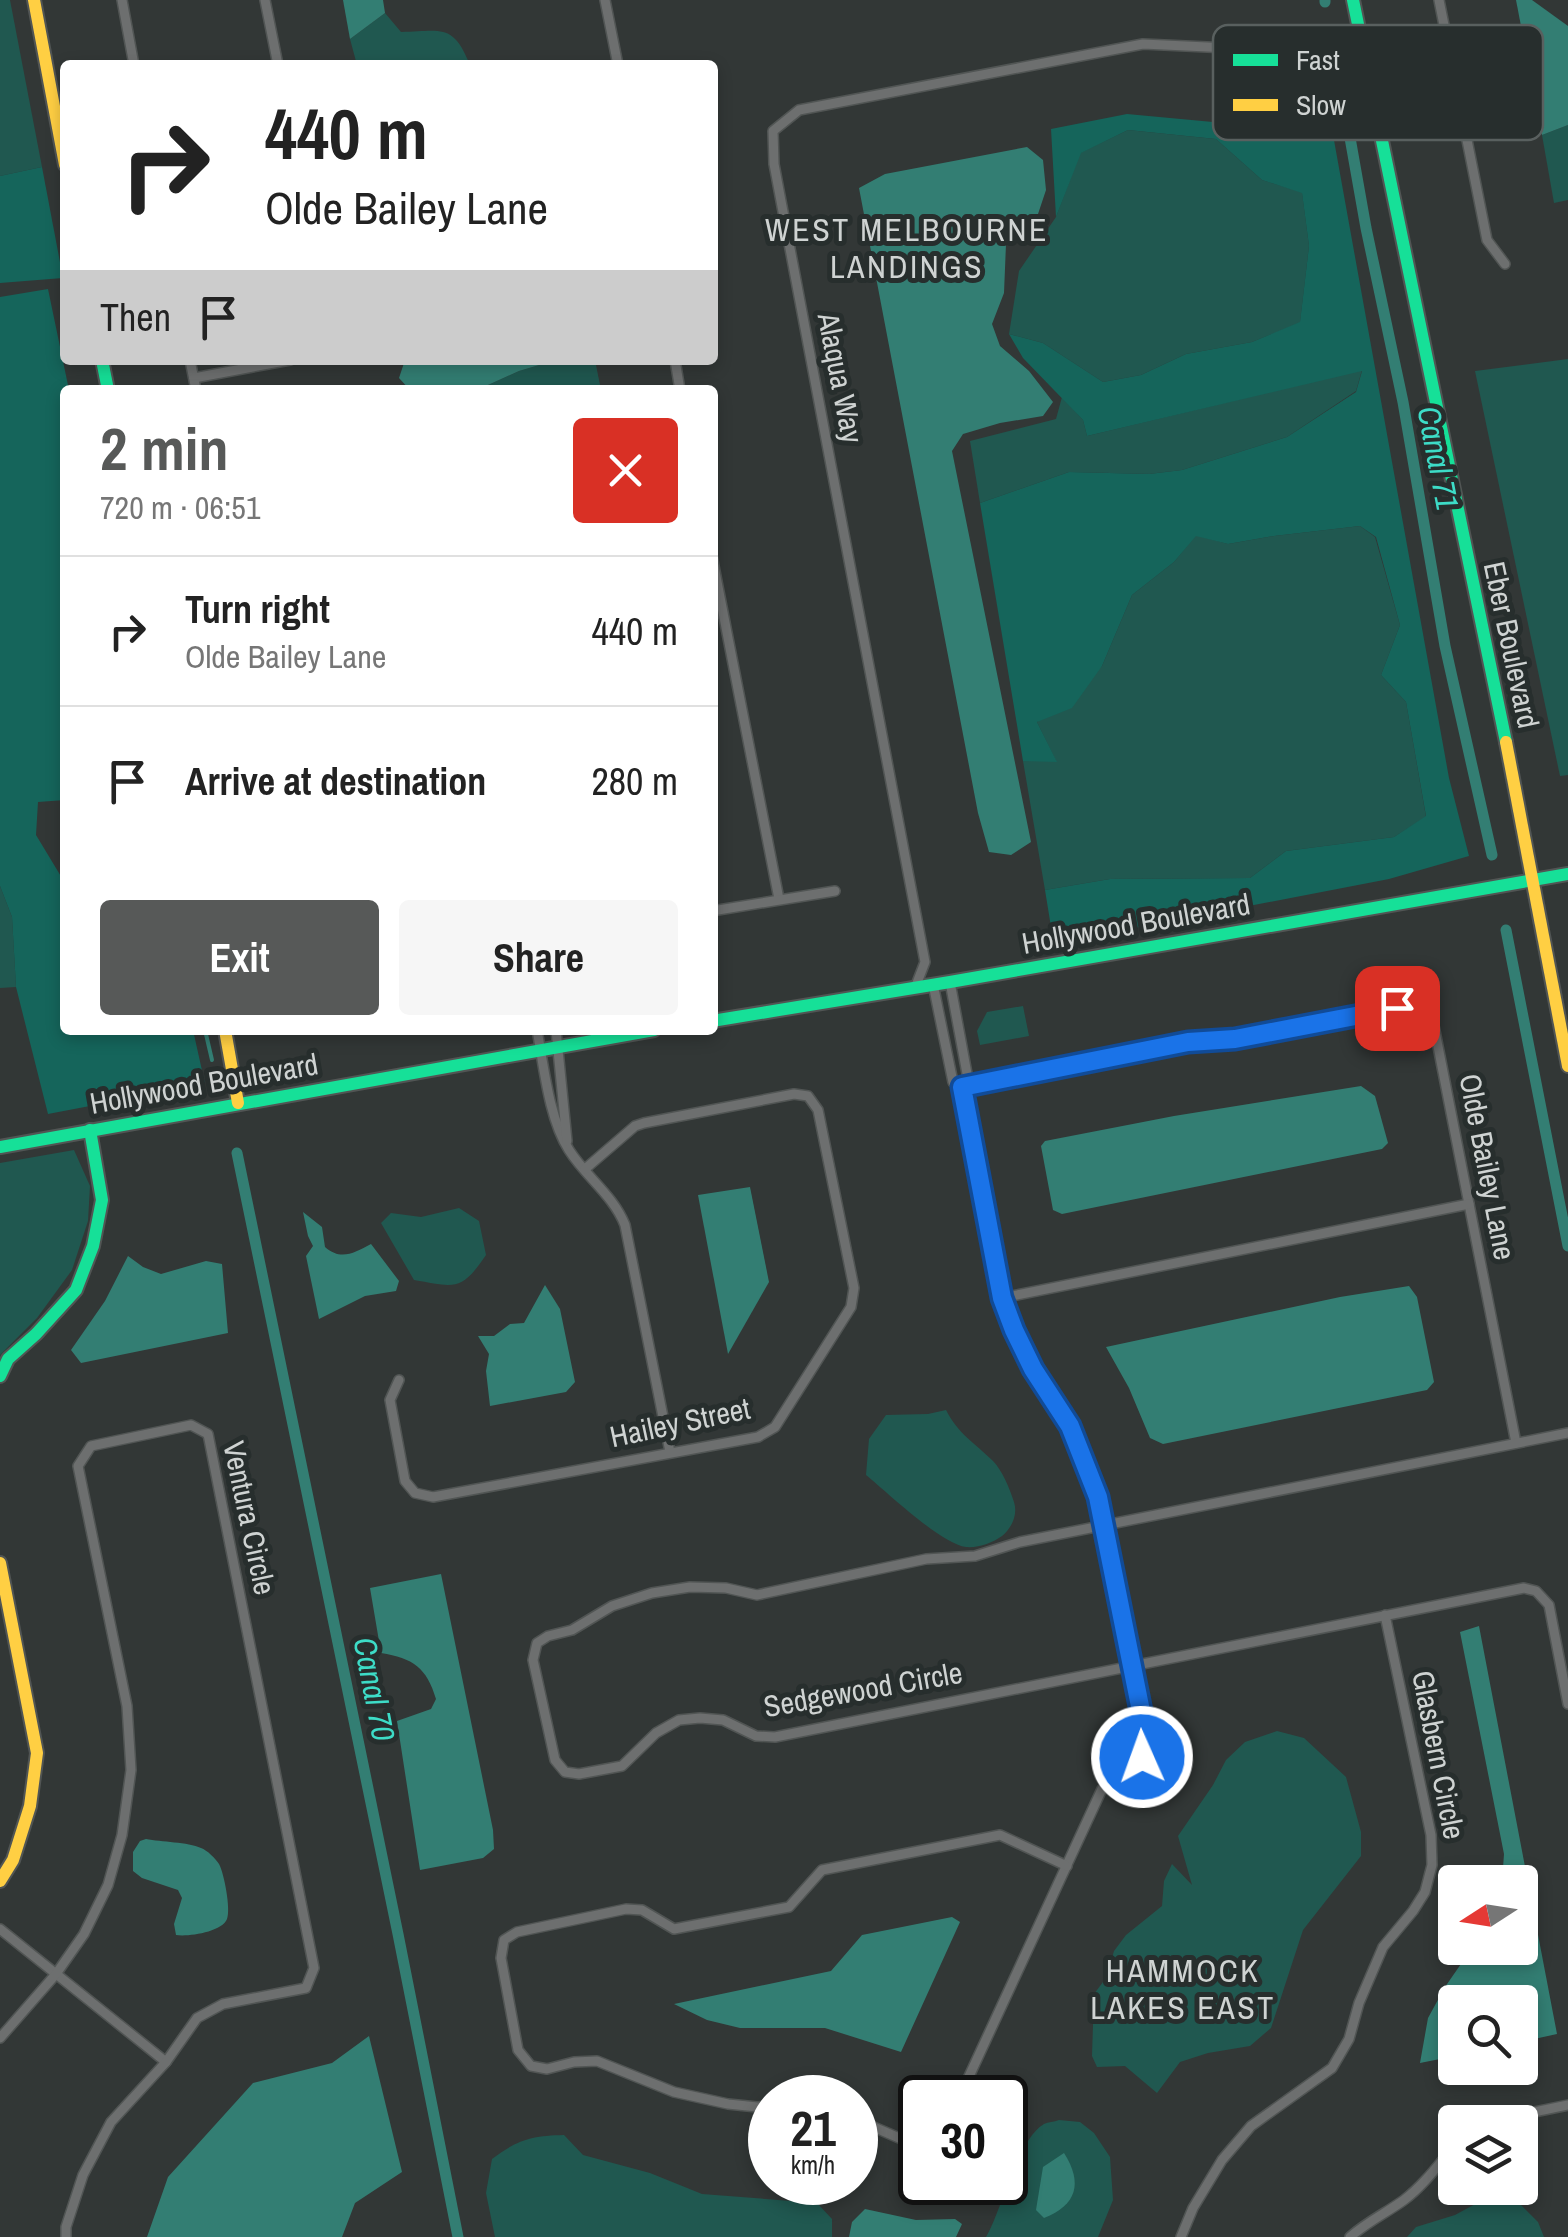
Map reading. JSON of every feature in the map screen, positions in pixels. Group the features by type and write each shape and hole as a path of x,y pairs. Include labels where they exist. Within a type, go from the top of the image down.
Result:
{"street":[{"path":"34,0 60,138"},
{"path":"122,0 133,60"},
{"path":"265,0 277,60"},
{"path":"605,0 617,60"},
{"name":"Eber Boulevard","path":"1352,0 1357,25"},
{"path":"1439,0 1444,25"},
{"name":"Alaqua Way","path":"915,988 925,962 780,197 773,131 798,110 1143,44 1213,47"},
{"name":"Eber Boulevard","path":"1381,140 1534,881 1568,1066"},
{"path":"1467,140 1487,240 1505,264"},
{"path":"191,365 195,385"},
{"path":"194,378 263,365"},
{"path":"718,587 779,899"},
{"name":"Hollywood Boulevard","path":"718,1019 1568,874"},
{"path":"718,910 835,891"},
{"path":"950,982 968,1079 962,1087 1002,1298 1033,1369 1070,1426 1098,1497 1146,1736 1142,1757 1132,1770 1102,1790 971,2075"},
{"path":"933,984 953,1082 962,1087"},
{"name":"Olde Bailey Lane","path":"962,1087 1188,1042 1235,1039 1397,1008 1420,1010 1434,1026 1516,1444"},
{"path":"226,1035 238,1103"},
{"path":"538,1035 553,1112 568,1149 619,1210 625,1225 670,1452"},
{"path":"557,1035 568,1149"},
{"name":"Hollywood Boulevard","path":"0,1147 624,1035"},
{"name":"Hailey Street","path":"399,1380 390,1400 405,1481 415,1493 433,1497 758,1437 775,1426 852,1307 854,1288 818,1110 808,1096 794,1094 644,1123 635,1126 585,1169"},
{"path":"0,1376 8,1358 76,1290 93,1246 102,1200 90,1130"},
{"path":"1002,1298 1469,1204"},
{"name":"Ventura Circle","path":"56,1974 84,1934 108,1884 122,1834 131,1770 127,1706 78,1466 91,1446 191,1425 208,1434 314,1968 306,1988 223,2004 197,2018 166,2062"},
{"name":"Sedgewood Circle","path":"1568,1433 1020,1542 975,1556 926,1559 758,1595 726,1588 652,1592 612,1606 572,1630 548,1636 537,1643 533,1660 555,1760 565,1772 579,1774 622,1766 656,1733 678,1720 723,1720 756,1736 776,1737 1524,1588 1536,1591 1548,1605 1568,1704"},
{"path":"0,1563 37,1753 30,1806 12,1860 0,1881"},
{"name":"Glasbern Circle","path":"1182,2237 1193,2208 1222,2160 1251,2126 1332,2068 1349,2039 1383,1947 1425,1892 1432,1865 1431,1835 1386,1615"},
{"path":"748,2106 674,2092 597,2061 548,2069 532,2066 518,2050 502,1958 504,1940 517,1932 626,1910 642,1910 674,1930 790,1908 822,1870 1000,1835 1067,1866"},
{"path":"0,1929 166,2062 111,2122 84,2174 66,2237"},
{"path":"0,2038 56,1974"},
{"path":"1538,2111 1568,2105"},
{"path":"1350,2237 1405,2199 1438,2165"}],"shaded area":[{"path":"0,0 10,0 42,167 0,176"},
{"path":"343,0 383,0 385,13 350,39"},
{"path":"1516,0 1532,0 1568,26 1568,125 1543,135 1543,25 1521,25"},
{"path":"385,13 401,32 436,31 452,36 468,60 356,60 350,39"},
{"path":"1127,114 1213,122 1213,139 1128,130 1081,153 1056,217 1051,129"},
{"path":"1568,125 1568,200 1554,203 1543,135"},
{"path":"1128,130 1213,139 1262,180 1302,192 1309,246 1300,323 1252,342 1186,354 1141,375 1103,382 1043,343 1009,334 1019,271 1056,217 1080,153"},
{"path":"1217,140 1334,140 1449,778 1469,856 1389,879 1135,928 1051,927 1045,890 1110,879 1250,878 1286,851 1394,837 1426,816 1406,702 1381,675 1400,625 1376,537 1360,526 1228,544 1196,536 1174,562 1132,595 1102,666 1072,708 1037,722 1057,762 1023,761 980,503 1069,472 1149,474 1182,470 1287,437 1356,392 1362,371 1087,436 1083,420 1023,358 1009,334 1043,343 1103,382 1141,375 1186,354 1252,342 1300,322 1309,246 1302,193 1262,180"},
{"path":"1027,147 1043,160 1046,190 1037,217 1006,244 1004,293 992,324 1000,346 1029,371 1053,402 1043,416 963,434 952,451 1031,842 1011,855 989,852 978,813 859,188 885,174"},
{"path":"42,167 60,278 0,283 0,176"},
{"path":"48,289 60,365 64,365 68,385 60,385 60,800 38,802 36,835 60,875 60,1035 194,1035 205,1084 48,1114 16,987 12,917 0,886 0,297"},
{"path":"1568,359 1568,775 1560,776 1475,371"},
{"path":"403,365 539,365 488,385 405,385 399,378"},
{"path":"539,365 596,365 600,385 488,385"},
{"path":"1362,370 1356,391 1287,437 1182,470 1149,474 1069,472 980,503 970,441 1056,419 1062,397 1083,420 1087,436"},
{"path":"1360,526 1375,537 1400,625 1381,675 1406,702 1426,817 1394,837 1286,851 1250,878 1110,879 1045,890 1023,761 1056,761 1037,722 1102,666 1132,595 1174,562 1196,535 1228,544"},
{"path":"0,886 12,917 16,987 0,988"},
{"path":"1023,1006 1029,1036 980,1045 977,1031 987,1012"},
{"path":"1361,1086 1375,1096 1388,1143 1382,1149 1062,1214 1053,1210 1041,1146 1045,1141"},
{"path":"74,1150 90,1186 88,1221 72,1270 37,1318 0,1355 0,1163"},
{"path":"750,1187 769,1282 728,1354 698,1195"},
{"path":"459,1208 479,1221 486,1255 470,1276 456,1284 414,1280 381,1223 391,1213 421,1217"},
{"path":"303,1212 322,1227 325,1247 337,1254 348,1254 371,1244 399,1281 396,1291 365,1296 319,1319 306,1256 313,1246"},
{"path":"128,1256 161,1274 206,1261 222,1264 228,1333 81,1363 71,1350 105,1301"},
{"path":"545,1285 560,1309 575,1382 566,1392 490,1406 486,1371 489,1354 478,1336 494,1336 510,1324 524,1323"},
{"path":"1409,1286 1417,1297 1434,1382 1427,1390 1163,1444 1150,1438 1106,1347 1340,1297"},
{"path":"946,1410 961,1432 996,1465 1014,1502 1015,1516 1009,1529 998,1539 980,1546 966,1547 943,1537 866,1475 869,1439 886,1415"},
{"path":"441,1574 494,1849 483,1858 420,1870 397,1721 431,1709 436,1699 428,1679 417,1666 381,1653 370,1588"},
{"path":"1479,1626 1525,1865 1503,1865 1460,1632"},
{"path":"1277,1731 1304,1738 1346,1777 1361,1832 1361,1856 1303,1930 1271,2028 1250,2046 1180,2062 1157,2093 1125,2066 1097,2067 1092,2056 1094,1994 1126,1935 1162,1906 1164,1881 1172,1864 1192,1885 1178,1836 1226,1760 1245,1742"},
{"path":"146,1839 196,1846 214,1857 226,1891 228,1914 224,1924 204,1933 176,1935 174,1924 182,1898 178,1890 133,1871 133,1852"},
{"path":"952,1917 960,1922 901,2052 825,2028 740,2028 707,2020 674,2004 831,1971 862,1935"},
{"path":"1538,1935 1557,2034 1538,2038 1538,1985 1446,1985 1460,1965 1538,1965"},
{"path":"1438,2000 1438,2059 1420,2063 1428,2018"},
{"path":"369,2036 402,2172 355,2203 342,2237 147,2237 168,2177 253,2083 332,2063"},
{"path":"1059,2120 1080,2122 1094,2133 1110,2157 1113,2200 1098,2237 986,2237 1000,2205 1028,2205 1028,2142 1044,2124"},
{"path":"564,2135 583,2155 650,2173 702,2194 748,2198 748,2205 819,2205 832,2219 832,2237 495,2237 486,2193 492,2159 510,2147 543,2136"},
{"path":"1064,2153 1074,2174 1074,2192 1064,2207 1044,2218 1036,2210 1043,2167"},
{"path":"1473,2205 1521,2205 1538,2222 1544,2237 1407,2237 1416,2227"},
{"path":"865,2209 916,2220 955,2219 962,2224 956,2237 849,2237 852,2222"}],"waterway":[{"name":"Canal 71","path":"1350,140 1403,402 1445,646 1492,855"},
{"name":"Canal 71","path":"1506,930 1568,1246"},
{"path":"206,1035 212,1060"},
{"name":"Canal 70","path":"237,1153 458,2237"}],"traffic: fast":[{"path":"1353,0 1358,25"},
{"path":"1382,140 1506,742"},
{"path":"103,365 107,385"},
{"path":"718,1020 1568,874"},
{"path":"0,1147 626,1035"},
{"path":"0,1376 8,1359 76,1290 93,1246 102,1200 90,1130"}],"traffic: slow":[{"path":"34,0 60,138"},
{"path":"1506,742 1568,1066"},
{"path":"226,1035 238,1103"},
{"path":"0,1563 37,1753 30,1806 13,1860 0,1881"}],"district":[{"name":"WEST MELBOURNE LANDINGS","path":"907,248"},
{"name":"HAMMOCK LAKES EAST","path":"1183,1990"}],"route":[{"path":"1142,1757 1146,1736 1098,1497 1070,1426 1033,1369 1002,1298 962,1087 1188,1042 1235,1039 1397,1008"}]}
